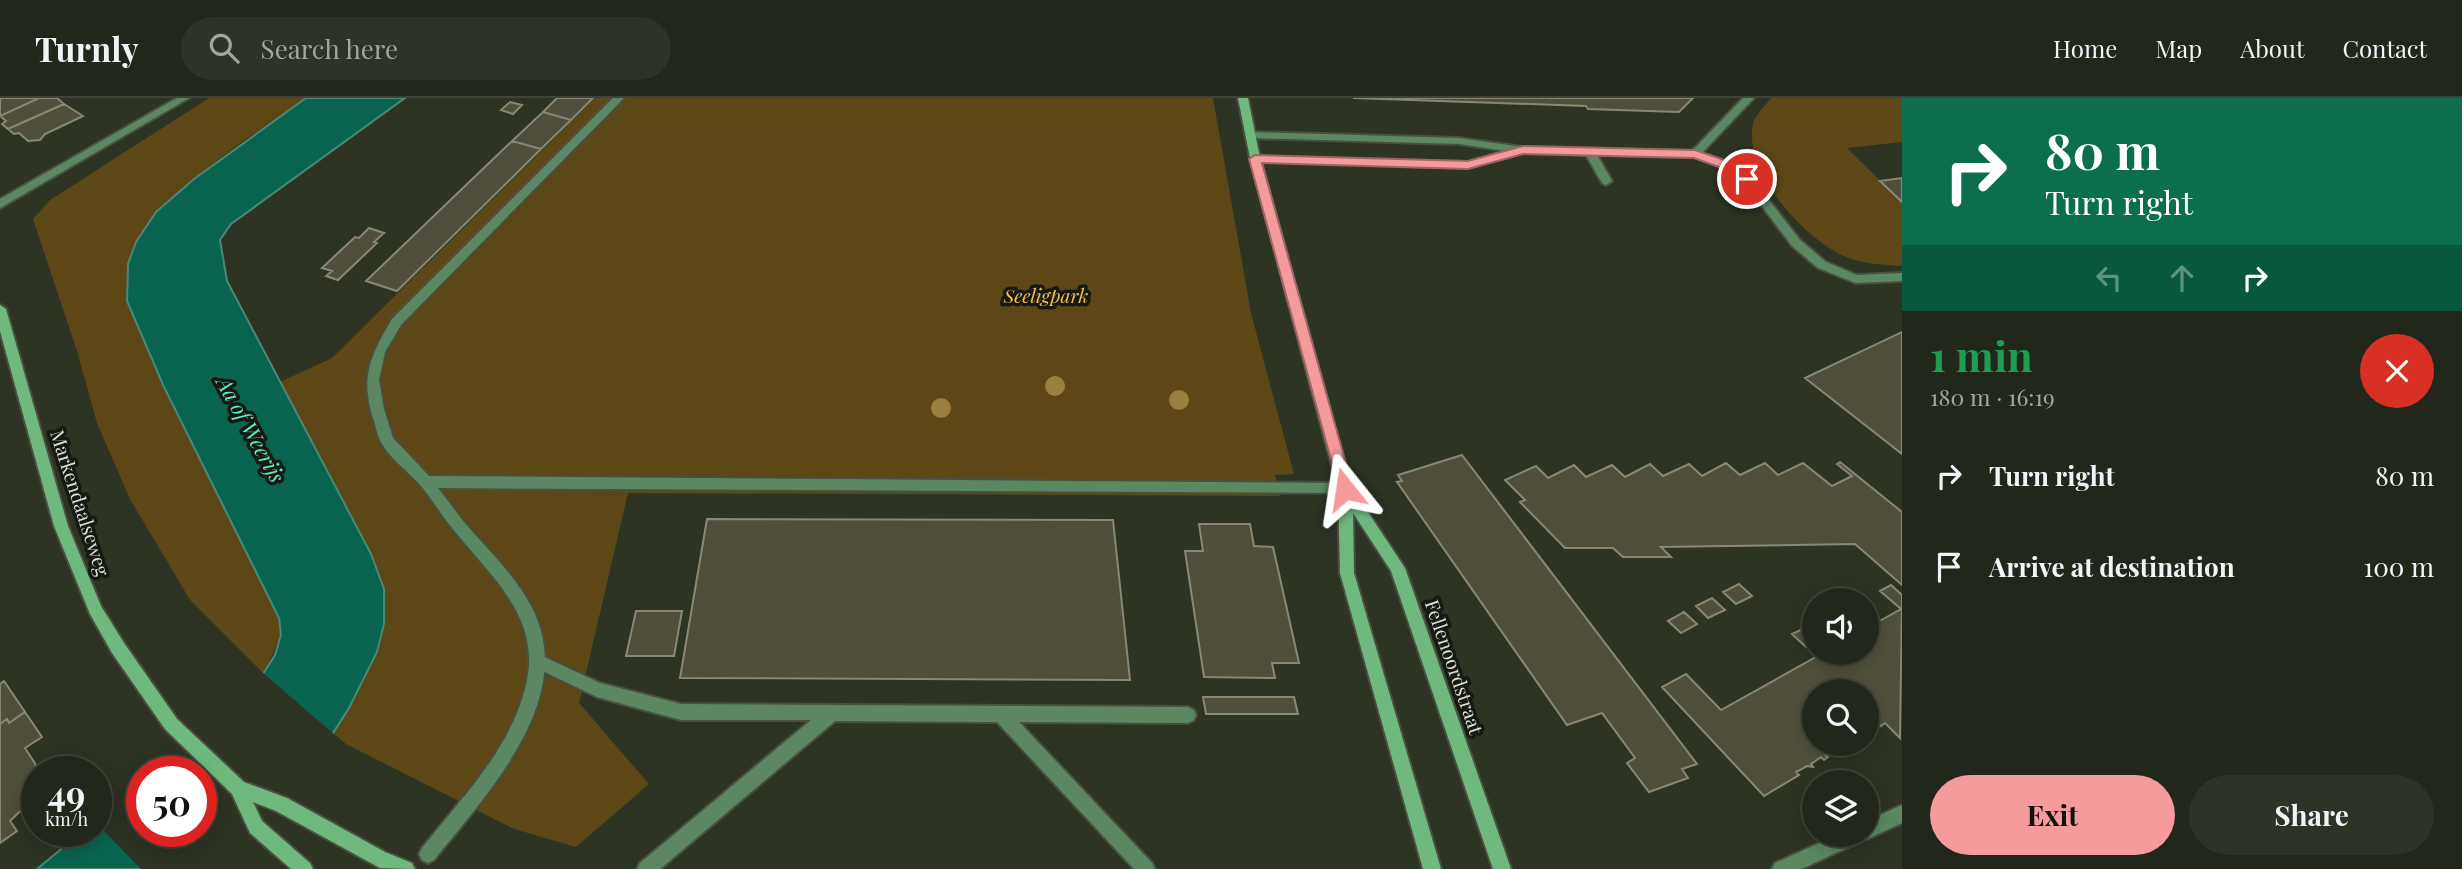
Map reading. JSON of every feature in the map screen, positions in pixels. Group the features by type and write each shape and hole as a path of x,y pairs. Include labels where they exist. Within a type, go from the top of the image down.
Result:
{"main road":[{"name":"Fellenoordstraat","path":"1243,98 1255,159 1345,489 1347,573 1432,869"},
{"name":"Markendaalseweg","path":"0,309 61,526 77,570 118,648 171,724 238,788 256,827 304,869"},
{"name":"Fellenoordstraat","path":"1345,489 1398,568 1502,869"},
{"name":"Markendaalseweg","path":"238,788 281,804 380,859 406,869"}],"street":[{"path":"0,204 184,98"},
{"path":"428,854 504,755 531,708 538,661 531,621 503,577 426,482 387,441 377,409 373,380 379,352 397,322 618,98"},
{"path":"1695,154 1749,98"},
{"path":"1250,135 1458,141 1523,150 1695,154 1723,164 1747,179 1796,243 1811,258 1834,271 1867,280 1902,277"},
{"path":"1255,159 1468,165 1523,150"},
{"path":"1590,152 1606,181"},
{"path":"426,482 1345,489"},
{"path":"538,661 597,690 681,712 1188,715"},
{"path":"646,869 832,713"},
{"path":"1000,713 1146,869"},
{"path":"1879,825 1902,814"},
{"path":"1781,869 1830,847"}],"green space":[{"path":"209,98 306,98 212,164 166,204 148,224 131,257 127,301 279,618 281,635 264,674 190,600 130,499 97,423 77,351 33,219 50,200"},
{"name":"Seeligpark","path":"595,98 1213,98 1251,313 1294,474 1275,475 1280,496 628,493 579,703 649,784 576,847 514,829 346,744 333,733 377,652 371,554 280,382 332,358"},
{"path":"1771,98 1902,98 1902,142 1847,148 1902,202 1902,266 1858,261 1841,255 1804,228 1776,197 1757,161 1752,142 1754,121"}],"water":[{"name":"Aa of Weerijs","path":"306,98 405,98 231,224 220,240 227,281 371,554 384,589 384,624 377,652 349,708 333,733 217,839 217,756 211,756 275,655 281,635 279,618 164,387 127,301 128,264 136,242 156,212 194,179"},
{"path":"112,824 126,828 126,847 208,847 184,869 37,869 64,847 112,847"}],"pier":[{"path":"262,672 335,735 217,843 217,756 165,756"},
{"path":"126,791 126,847 213,847 189,869 141,869 112,839 112,803"}],"building":[{"path":"2,98 39,98 0,116"},
{"path":"39,98 57,98 64,104 8,129 2,124 6,121 0,116"},
{"path":"557,98 593,98 571,120 543,112"},
{"path":"1353,98 1693,98 1679,112"},
{"path":"510,102 522,105 513,114 501,110"},
{"path":"64,104 83,116 45,134 40,140 28,141 19,133 14,134 8,129"},
{"path":"543,112 571,120 541,149 512,141"},
{"path":"512,141 541,149 397,291 366,281"},
{"path":"1902,178 1902,202 1880,181"},
{"path":"369,228 384,233 374,242 377,243 338,280 326,276 332,271 322,268 355,237 359,238"},
{"path":"1902,332 1902,454 1805,378"},
{"path":"1462,455 1697,764 1682,769 1688,778 1649,792 1627,763 1635,758 1602,713 1567,725 1397,482 1402,481 1398,475"},
{"path":"1840,462 1902,512 1902,585 1855,544 1661,547 1671,557 1623,557 1613,548 1565,548 1520,502 1525,500 1505,480 1536,466 1548,478 1574,465 1586,477 1612,465 1625,477 1650,464 1663,476 1689,464 1702,476 1726,463 1740,475 1765,463 1778,475 1803,463 1832,486 1852,476 1837,464"},
{"path":"707,519 1113,520 1130,680 680,678"},
{"path":"1199,524 1250,524 1254,546 1273,547 1299,663 1272,663 1275,678 1204,677 1185,551 1203,551"},
{"path":"1739,584 1752,596 1736,604 1723,592"},
{"path":"1891,585 1902,595 1900,738 1885,723 1881,726 1879,723 1879,679 1802,679 1802,756 1828,757 1824,760 1821,757 1811,764 1813,767 1807,766 1796,772 1799,775 1764,796 1662,687 1686,674 1721,710 1802,665 1879,665 1879,621 1901,609 1880,591"},
{"path":"1712,598 1725,610 1708,618 1696,606"},
{"path":"636,611 682,611 674,656 626,656"},
{"path":"1684,612 1697,624 1681,633 1668,621"},
{"path":"1802,629 1802,643 1792,634"},
{"path":"4,681 25,712 9,723 7,719 0,724 0,684"},
{"path":"1203,697 1294,697 1298,714 1206,714"},
{"path":"25,712 42,737 25,748 30,756 21,756 21,810 10,821 17,831 0,843 0,724 7,719 9,723"}],"route":[{"path":"1345,489 1255,159 1468,165 1523,150 1695,154 1723,164 1747,179"}]}
